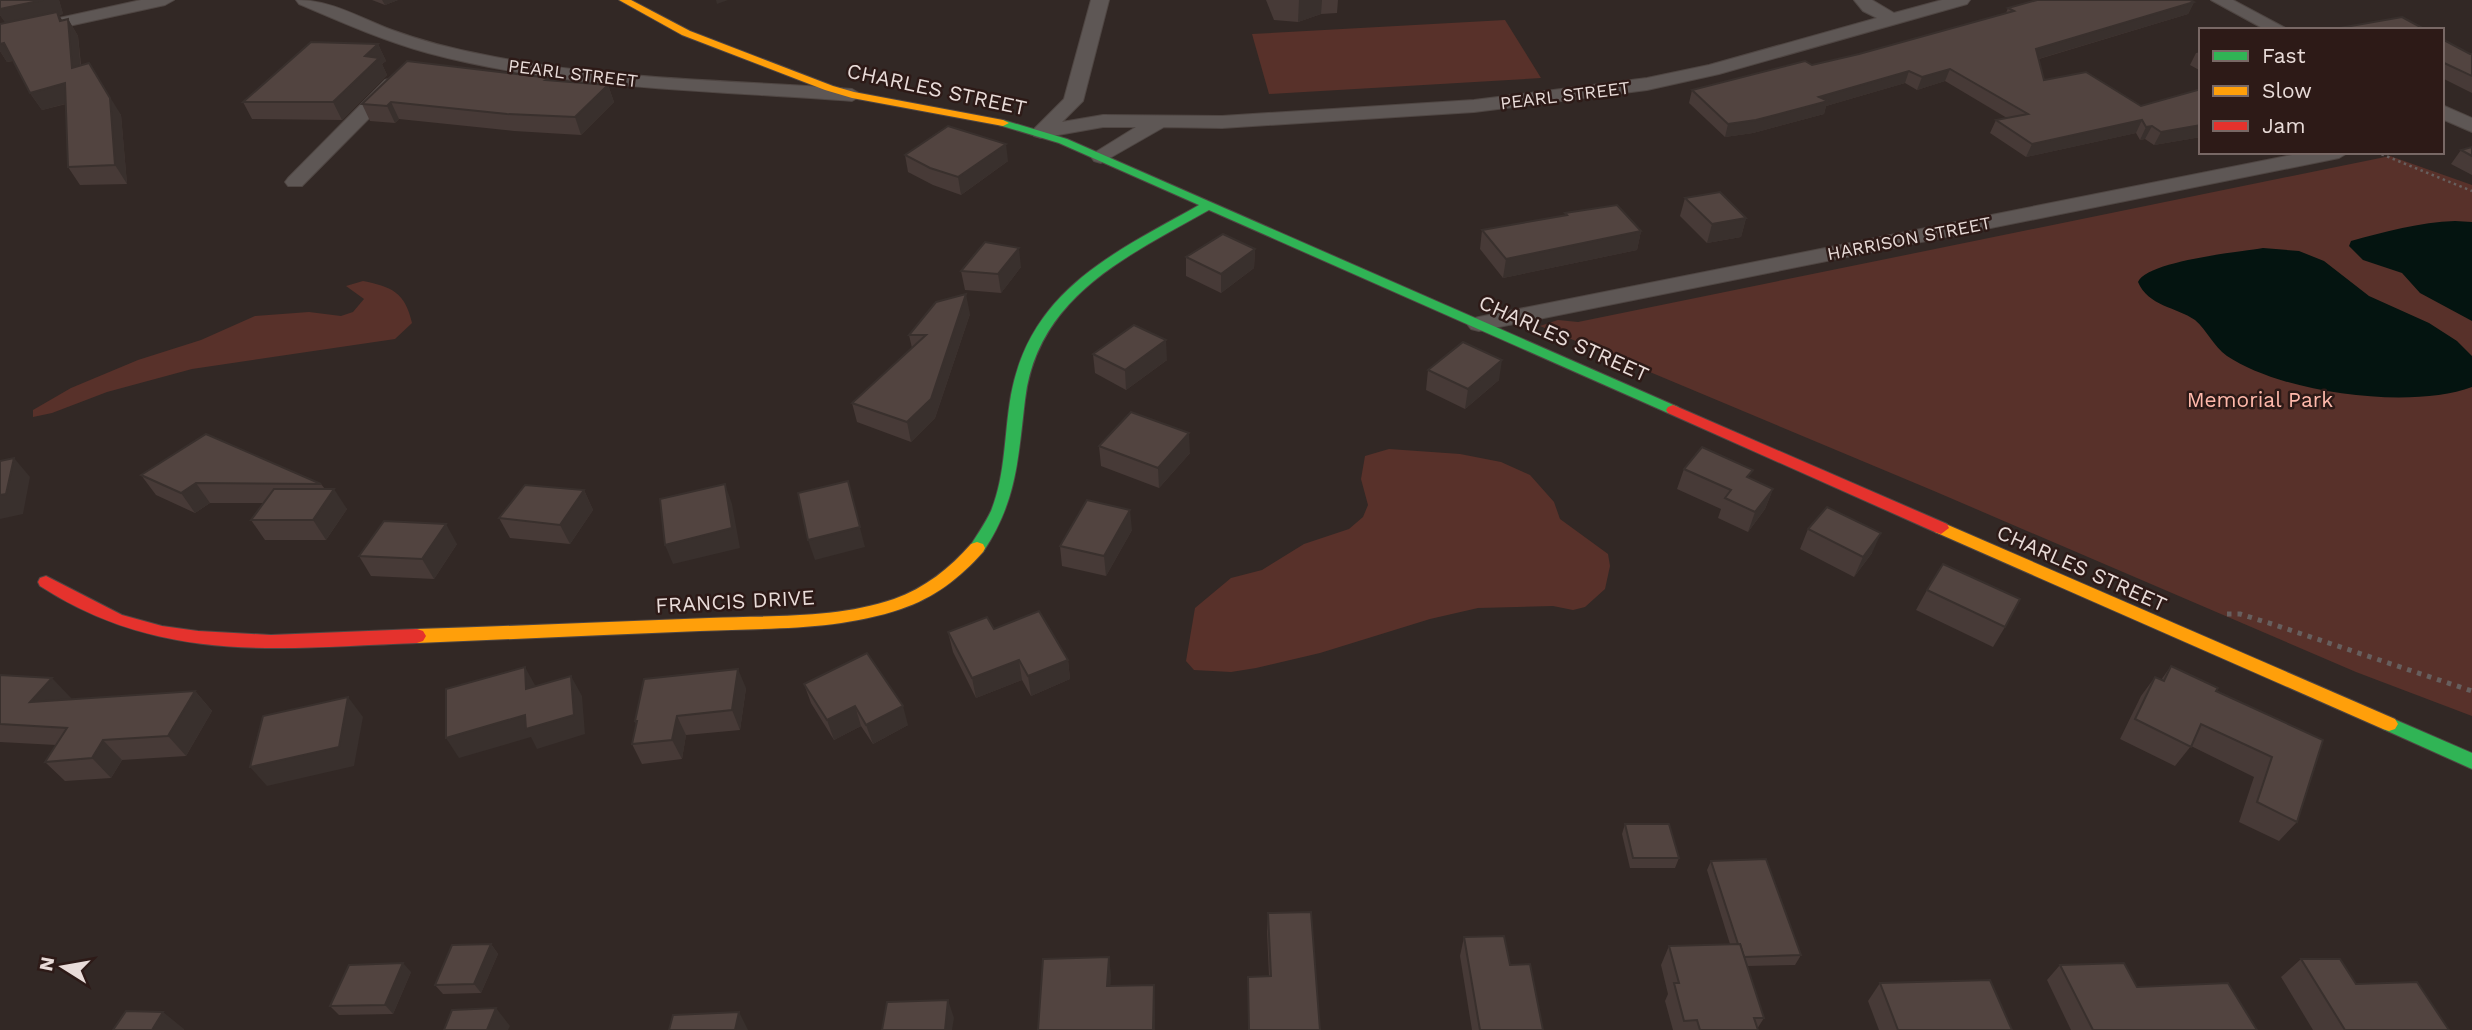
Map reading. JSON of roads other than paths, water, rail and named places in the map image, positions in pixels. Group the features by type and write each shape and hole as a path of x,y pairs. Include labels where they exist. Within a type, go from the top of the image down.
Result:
{"street":[{"path":"0,36 165,0"},
{"name":"PEARL STREET","path":"304,0 372,28 433,48 497,63 576,75 852,95"},
{"name":"CHARLES STREET","path":"624,0 687,33 852,95 962,113 1041,132 2472,761"},
{"path":"1041,132 1073,101 1100,0"},
{"path":"1863,0 1869,7 1892,19"},
{"name":"PEARL STREET","path":"1041,132 1103,121 1222,122 1448,108 1637,86 1696,74 1961,0"},
{"path":"2220,0 2276,28"},
{"path":"295,181 412,65 433,48"},
{"path":"2444,112 2472,126"},
{"path":"1101,157 1159,122"},
{"path":"2444,132 2472,126"},
{"name":"HARRISON STREET","path":"1479,324 2329,154"},
{"name":"FRANCIS DRIVE","path":"46,582 76,602 128,623 225,639 303,640 694,625 852,614 888,607 927,592 947,577 966,560 1001,510 1008,480 1017,391 1024,358 1037,332 1055,307 1094,276 1207,206"}],"park label":[{"name":"Memorial Park","path":"2260,399"}]}
